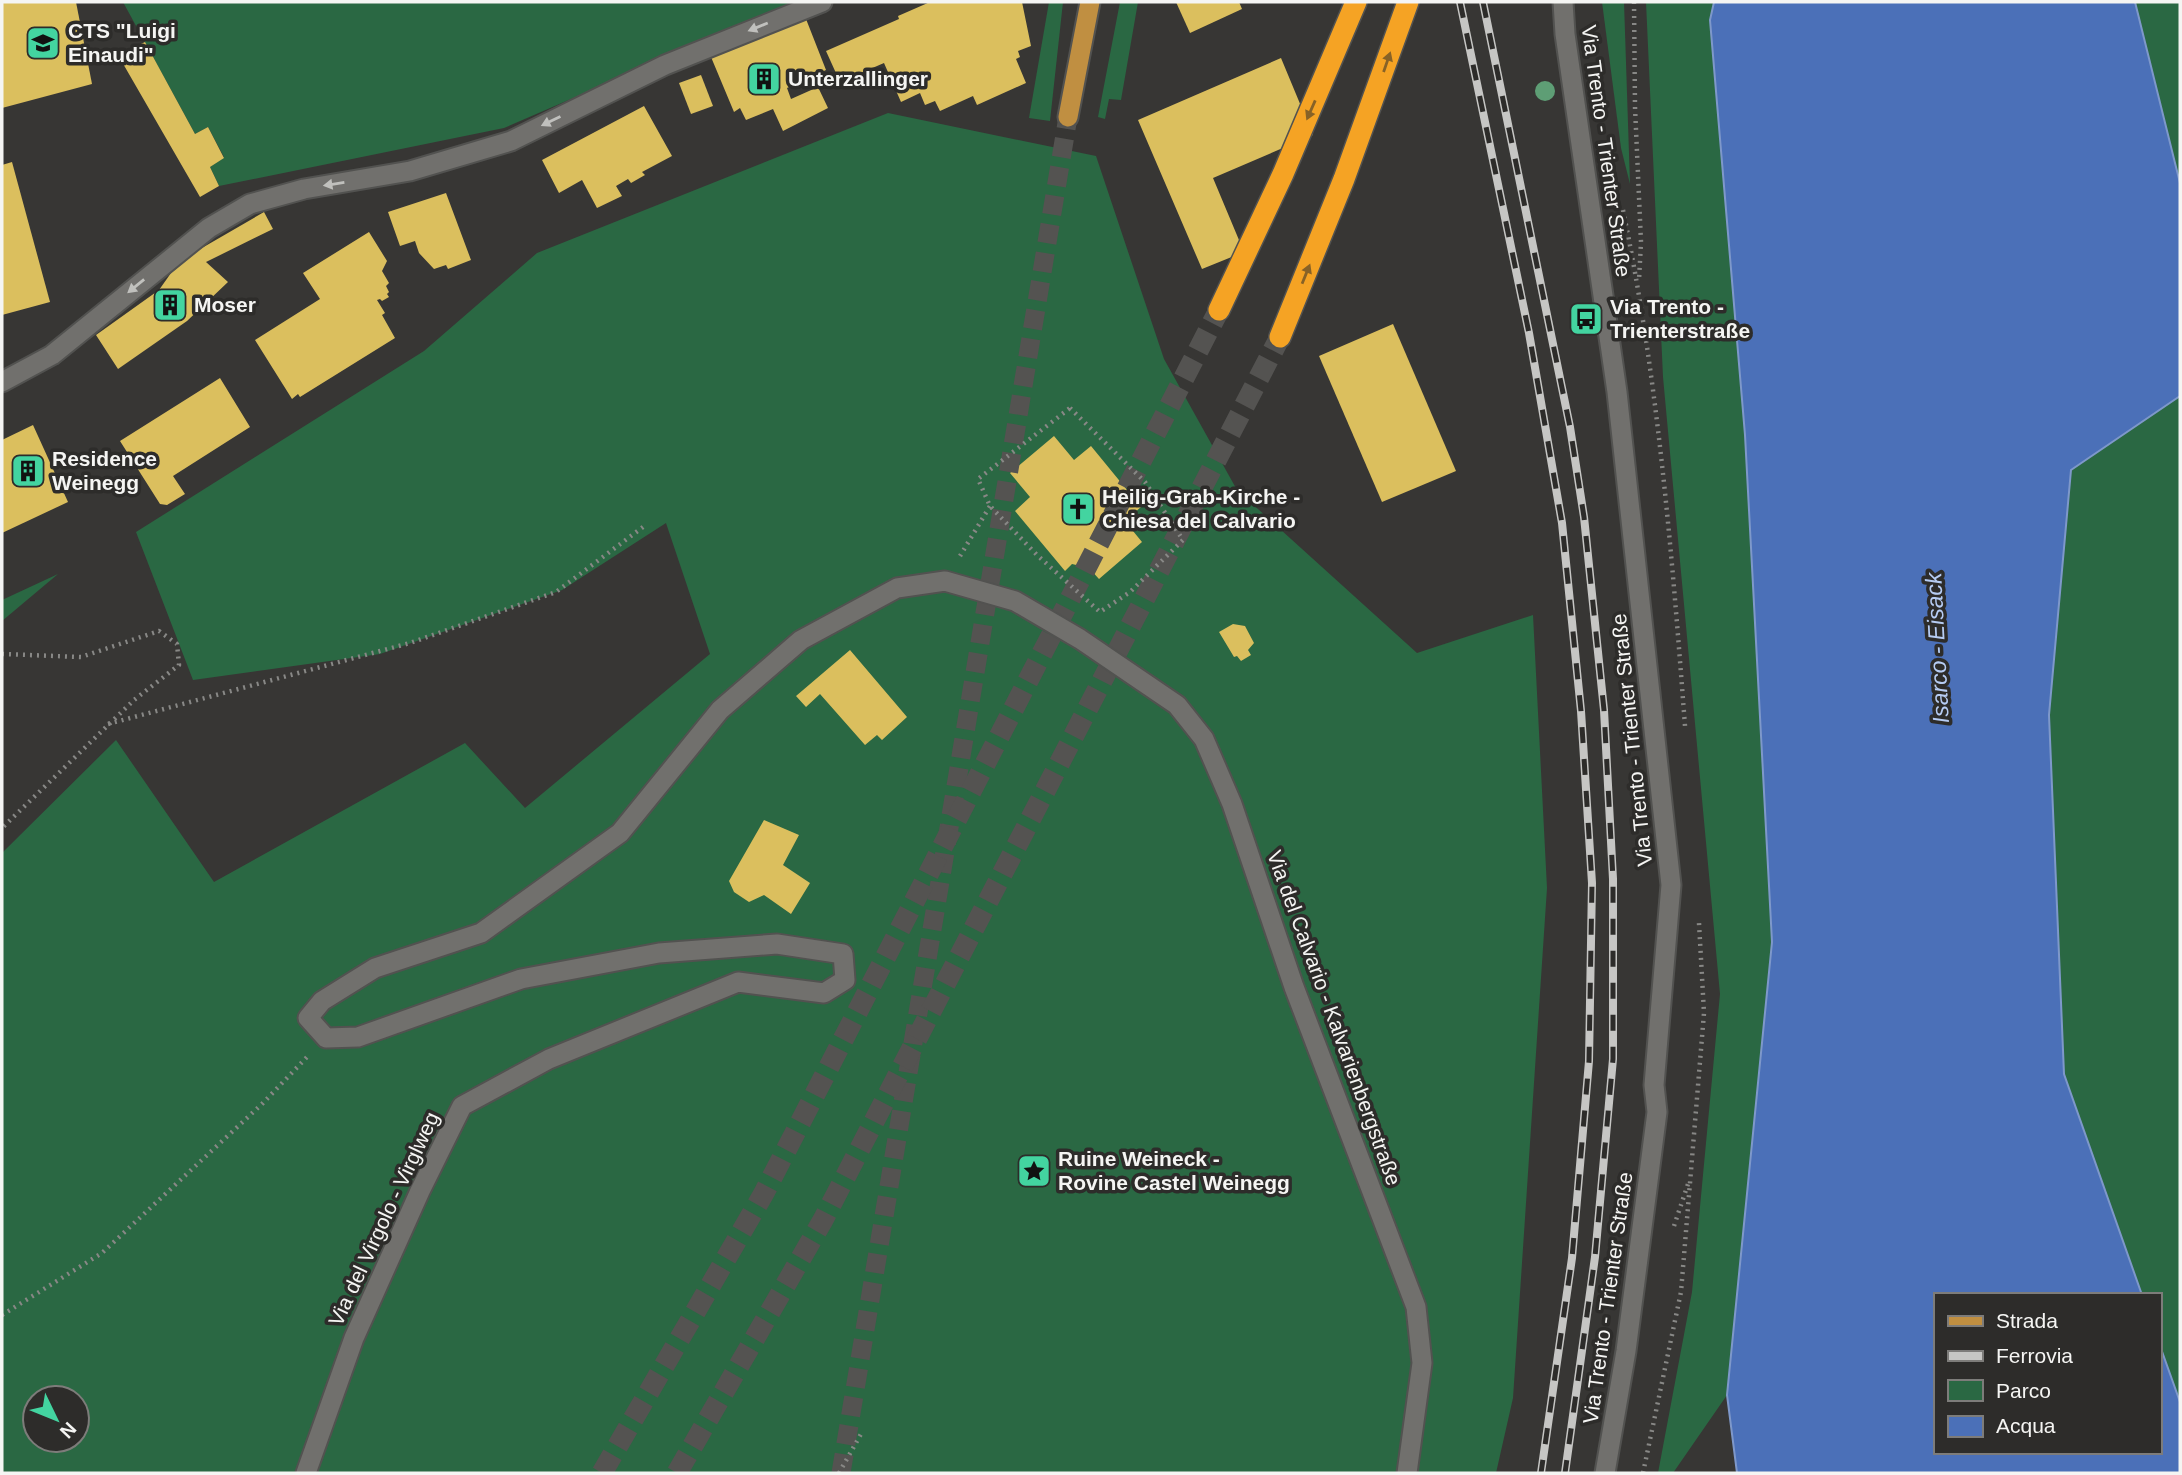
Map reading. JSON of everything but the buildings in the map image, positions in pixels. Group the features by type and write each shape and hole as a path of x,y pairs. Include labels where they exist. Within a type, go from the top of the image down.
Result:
{"highway":[{"path":"1219,310 1283,174 1356,2"},
{"path":"1280,337 1344,179 1408,2"}],"main road":[{"path":"1068,117 1090,2"}],"street":[{"path":"2,382 52,355 209,228 250,204 304,189 410,172 511,142 665,65 822,2"},
{"name":"Via Trento - Trienter Straße","path":"1563,2 1565,34 1617,392 1671,885 1654,1086 1657,1112 1626,1351 1605,1473"},
{"path":"326,1038 308,1018 322,1001 376,968 481,933 620,833 720,710 801,640 897,588 945,581"},
{"name":"Via del Calvario - Kalvarienbergstraße","path":"945,581 1015,601 1080,639 1177,705 1204,738 1232,804 1294,987 1416,1307 1422,1363 1407,1473"},
{"name":"Via del Virgolo - Virglweg","path":"306,1473 354,1338 420,1191 462,1106 549,1059 738,982 824,993 845,980 843,954 776,944 659,953 521,979 358,1037 326,1038"}],"path":[{"path":"1634,2 1641,242 1639,288"},
{"path":"1070,408 1144,482 1184,540 1130,592 1100,611 1037,555 990,506 978,479 1070,408"},
{"path":"945,581 990,506"},
{"path":"108,724 410,643 556,592 647,524"},
{"path":"2,654 81,657 159,631 177,644 179,665 108,724 2,828"},
{"path":"2,1315 102,1252 263,1103 326,1038"},
{"path":"1643,1473 1681,1292 1695,1115"},
{"path":"1670,1237 1691,1174"},
{"path":"839,1473 861,1434"}],"green space":[{"path":"123,2 795,2 504,128 219,186 210,167 224,157 208,127 195,134"},
{"path":"1049,2 1063,2 1050,121 1029,118"},
{"path":"1120,2 1138,2 1121,100 1109,99 1105,119 1098,117"},
{"path":"1602,2 1624,2 1630,184 1621,148"},
{"path":"1646,2 1714,2 1710,20 1745,435 1772,942 1727,1395 1673,1473 1658,1473 1692,1292 1720,994 1663,377"},
{"path":"2135,2 2180,2 2180,183"},
{"path":"888,113 1096,156 1164,359 1237,490 1417,653 1533,615 1547,888 1513,1398 1496,1473 2,1473 2,853 116,740 214,882 465,743 525,808 710,654 666,523 562,590 380,654 193,680 136,532 424,351 537,253"},
{"path":"2180,396 2180,1402 2161,1349 2161,1293 2141,1293 2064,1074 2049,715 2071,470"},
{"path":"58,574 2,621 2,600"}],"water":[{"name":"Isarco - Eisack","path":"1714,2 2135,2 2180,183 2180,396 2071,470 2049,715 2064,1074 2141,1293 1934,1293 1934,1454 2161,1454 2161,1349 2180,1402 2180,1473 1737,1473 1727,1395 1772,942 1745,435 1710,20"}],"tunnel":[{"path":"841,1473 1068,117"},
{"path":"602,1473 764,1193 1219,310"},
{"path":"677,1473 823,1220 1280,337"}],"railway":[{"path":"1460,2 1529,333 1562,523 1581,711 1592,883 1589,1061 1572,1258 1541,1473"},
{"path":"1483,2 1570,427 1584,517 1604,710 1613,879 1613,1059 1595,1257 1565,1473"}],"place":[{"name":"CTS \"Luigi Einaudi\"","path":"43,43"},
{"name":"Unterzallinger","path":"764,79"},
{"name":"Moser","path":"170,305"},
{"name":"Via Trento - Trienterstraße","path":"1586,319"},
{"name":"Residence Weinegg","path":"28,471"},
{"name":"Heilig-Grab-Kirche - Chiesa del Calvario","path":"1078,509"},
{"name":"Ruine Weineck - Rovine Castel Weinegg","path":"1034,1171"}]}
